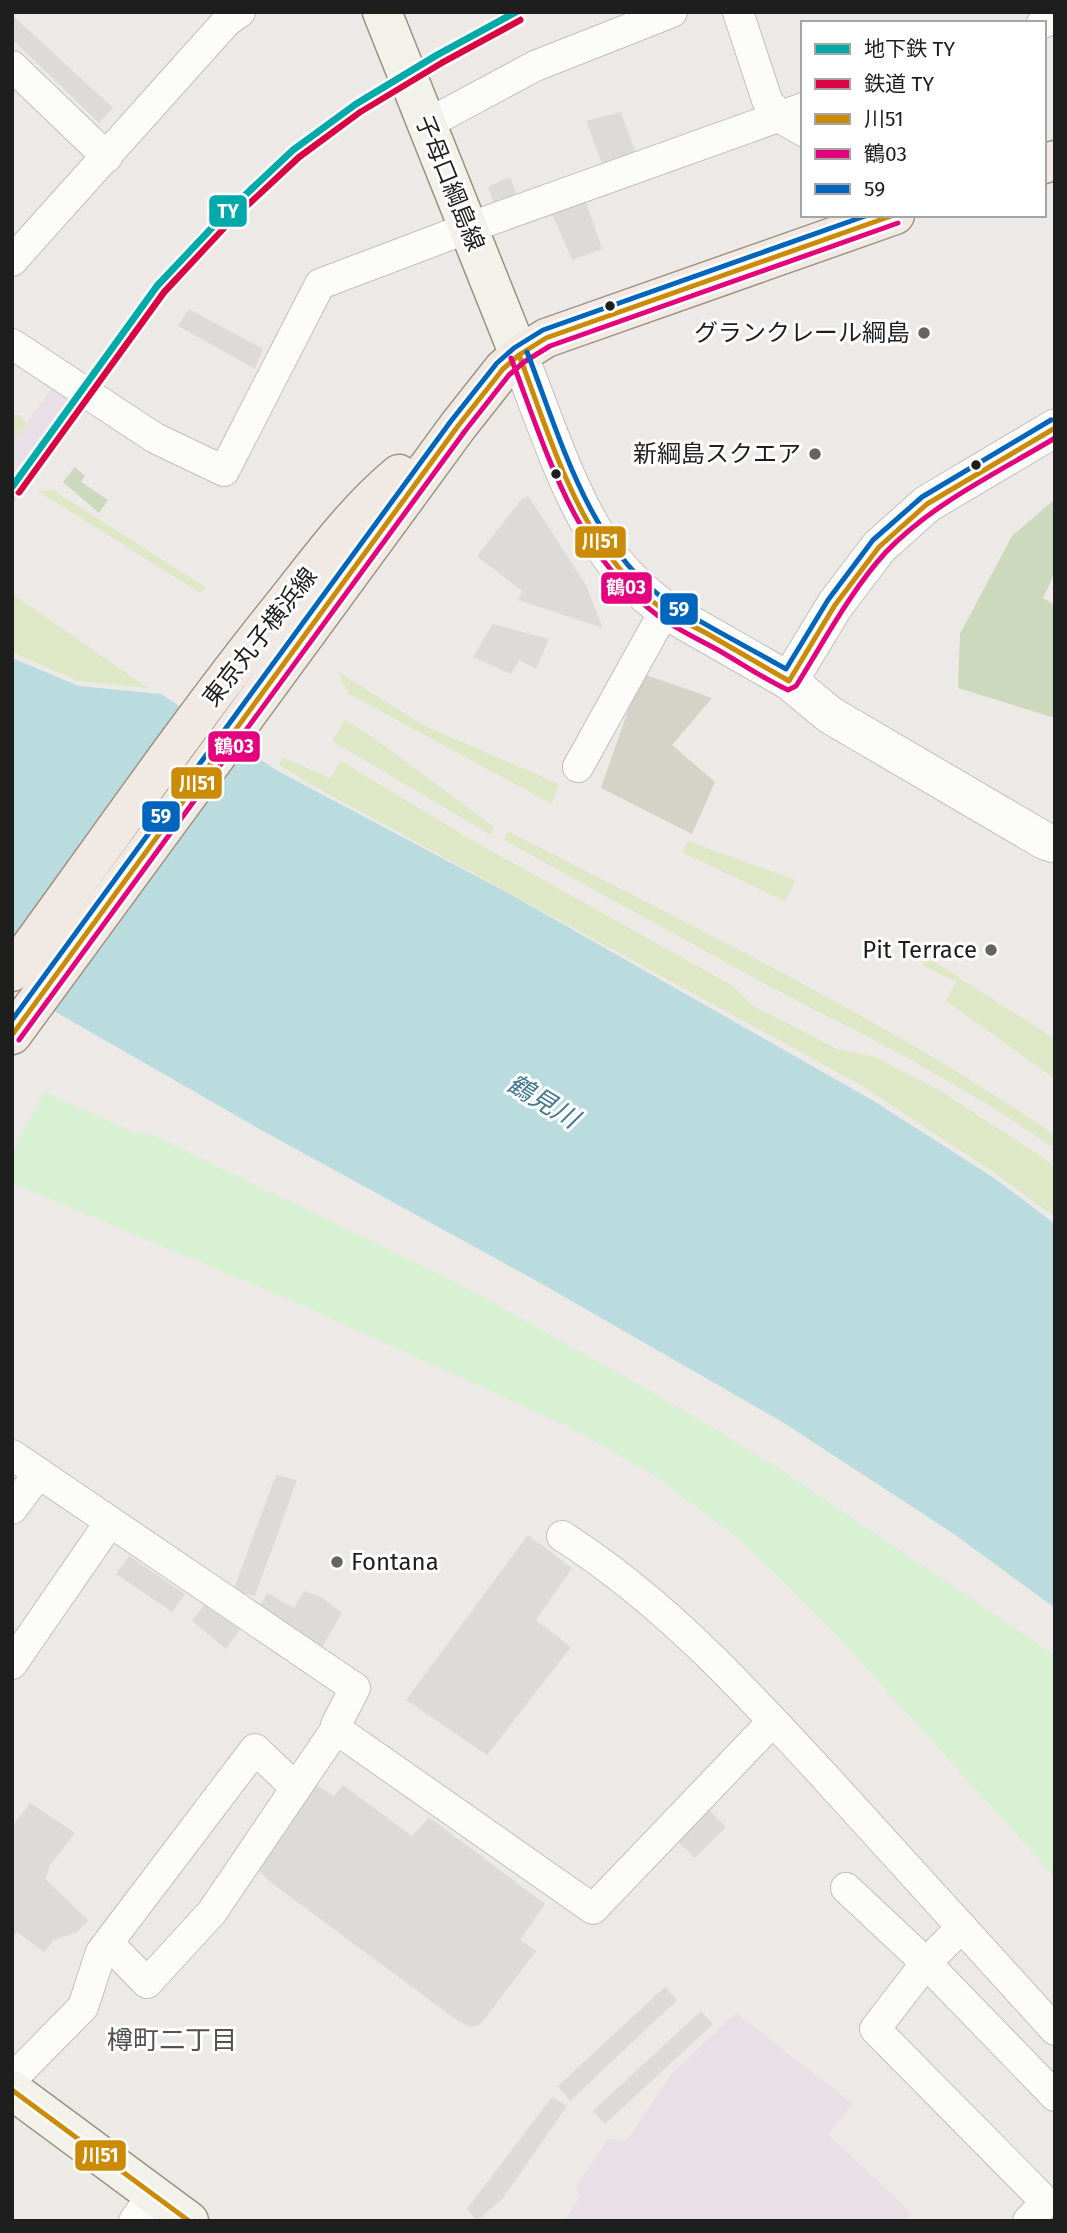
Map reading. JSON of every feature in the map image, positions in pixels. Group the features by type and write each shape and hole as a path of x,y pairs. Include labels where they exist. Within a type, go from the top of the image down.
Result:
{"main road":[{"name":"子母口綱島線","path":"382,12 519,355"},
{"name":"東京丸子横浜線","path":"12,1035 458,426 503,369 546,338 889,217"},
{"name":"東京丸子横浜線","path":"12,972 249,648 338,537 387,484 458,426"},
{"path":"12,2090 143,2207 188,2221"}],"street":[{"path":"427,124 535,66 672,12"},
{"path":"738,12 767,100 795,119"},
{"path":"12,261 107,157 228,15"},
{"path":"12,66 107,157"},
{"path":"12,344 155,438 224,471 320,284 468,228 795,119"},
{"path":"519,355 578,500 608,553 646,596 665,610 789,681 830,715 1045,841 1055,844"},
{"path":"789,681 835,606 879,547 927,504 1055,428"},
{"path":"578,767 665,610"},
{"path":"12,1455 355,1688 336,1729 212,1912 147,1983 108,1943"},
{"path":"12,1509 39,1473"},
{"path":"12,1664 110,1522"},
{"path":"562,1536 595,1557 652,1602 773,1721 1055,2030"},
{"path":"336,1729 593,1909 773,1721"},
{"path":"12,2079 83,2007 101,1952 255,1749 296,1788"},
{"path":"846,1888 926,1963 1055,2096"},
{"path":"962,1927 926,1963 875,2029 1046,2202 1028,2221"}],"shaded area":[{"path":"12,15 113,108 99,123 12,39"},
{"path":"621,112 637,157 604,169 586,121"},
{"path":"510,177 518,198 495,207 488,187"},
{"path":"586,202 602,249 572,260 552,213"},
{"path":"189,309 263,349 255,369 178,326"},
{"path":"54,385 81,408 27,483 12,472 12,444"},
{"path":"12,472 27,483 12,505"},
{"path":"528,496 586,585 603,628 518,600 522,591 477,556 521,500"},
{"path":"493,624 549,639 536,669 519,660 511,674 473,657"},
{"path":"646,675 712,698 672,745 715,782 692,834 601,788 631,702"},
{"path":"276,1475 297,1480 255,1596 233,1591"},
{"path":"528,1535 572,1568 536,1620 571,1647 487,1755 406,1700"},
{"path":"129,1556 185,1594 172,1612 116,1574"},
{"path":"304,1591 323,1598 342,1613 321,1649 257,1612 267,1593 294,1608"},
{"path":"204,1605 240,1629 226,1649 192,1621"},
{"path":"316,1785 334,1796 343,1785 412,1836 429,1817 545,1904 520,1940 536,1951 480,2025 470,2027 458,2021 269,1881 255,1866"},
{"path":"30,1803 75,1833 50,1865 45,1879 88,1920 77,1932 54,1940 44,1952 17,1932 12,1937 12,1827"},
{"path":"707,1808 726,1827 695,1858 675,1839"},
{"path":"665,1987 677,2000 570,2101 558,2086"},
{"path":"701,2011 713,2024 605,2124 593,2111"},
{"path":"736,2013 853,2104 828,2134 911,2213 904,2221 565,2221 580,2196 576,2186 608,2139 627,2141 673,2072"},
{"path":"552,2097 567,2106 503,2198 477,2221 467,2209"}],"green space":[{"path":"12,414 19,415 27,423 12,444"},
{"path":"75,467 85,476 81,482 108,500 99,513 63,482"},
{"path":"53,490 206,587 200,593 38,491"},
{"path":"1055,499 1055,572 1043,598 1055,605 1055,718 958,688 960,634 1012,536"},
{"path":"12,594 148,688 78,681 12,652"},
{"path":"337,671 425,726 559,784 552,804 349,694"},
{"path":"345,720 371,736 494,827 491,835 332,741"},
{"path":"282,757 330,778 341,761 468,838 733,986 752,1005 837,1049 875,1057 941,1091 1055,1166 1055,1217 989,1169 859,1084 321,790 279,765"},
{"path":"508,831 717,938 923,1051 1055,1135 1055,1149 991,1106 899,1053 769,986 504,840"},
{"path":"688,841 795,880 785,901 683,853"},
{"path":"927,957 1055,1039 1055,1079 946,1001 956,982 922,965"},
{"path":"44,1092 135,1133 153,1135 465,1287 671,1403 772,1464 1055,1655 1055,1877 831,1629 736,1537 657,1477 573,1429 438,1367 290,1300 12,1183 12,1153"}],"water":[{"name":"鶴見川","path":"12,658 79,686 161,694 276,770 510,894 872,1100 994,1178 1055,1224 1055,1608 954,1534 784,1423 12,987"}],"metro line":[{"name":"TY","path":"12,487 157,286 224,215 293,150 356,104 437,55 516,12"}],"rail line":[{"name":"TY","path":"19,492 164,292 230,221 299,157 361,111 520,20"}],"transit line":[{"name":"59","path":"12,1020 451,421 497,363 514,348 543,330 862,217"},
{"name":"川51","path":"12,1035 458,426 503,369 546,338 888,217"},
{"name":"鶴03","path":"19,1040 465,431 509,375 550,346 898,223"},
{"name":"59","path":"527,352 581,490 598,523 619,553 642,580 670,603 786,669 828,600 873,540 922,497 1051,420"},
{"name":"川51","path":"519,355 558,460 591,528 612,559 636,586 664,610 789,681 835,605 879,547 927,504 1055,428"},
{"name":"鶴03","path":"511,358 566,498 605,562 629,590 664,620 788,690 796,686 861,583 904,534 966,490 1055,438"},
{"name":"川51","path":"12,2090 189,2221"}],"place":[{"name":"グランクレール綱島","path":"924,333"},
{"name":"新綱島スクエア","path":"815,454"},
{"name":"Pit Terrace","path":"991,950"},
{"name":"Fontana","path":"337,1562"}],"district":[{"name":"樽町二丁目","path":"172,2040"}]}
